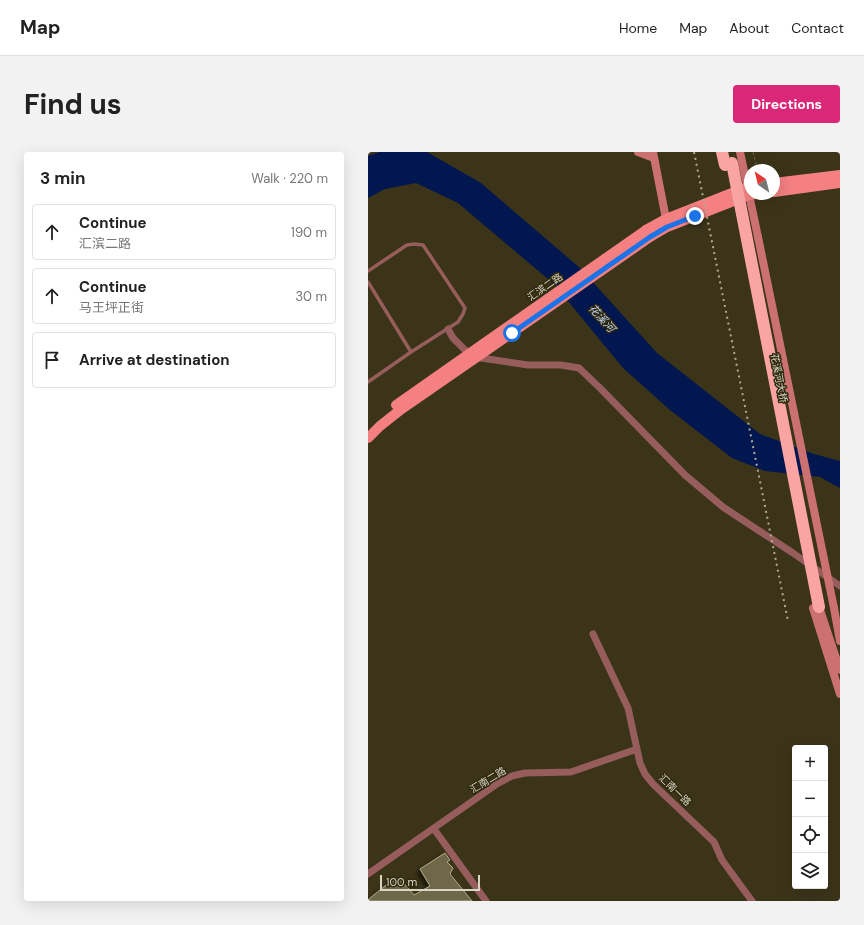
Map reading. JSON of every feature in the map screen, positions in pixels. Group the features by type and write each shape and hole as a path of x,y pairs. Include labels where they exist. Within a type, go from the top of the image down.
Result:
{"highway":[{"name":"花溪河大桥","path":"722,152 729,160 816,607"}],"main road":[{"path":"638,152 654,155 666,223"},
{"name":"花溪河大桥","path":"740,152 744,166"},
{"path":"780,182 840,175"},
{"path":"780,191 840,183"},
{"name":"汇滨二路","path":"368,429 648,234 666,223 744,193"},
{"name":"花溪河大桥","path":"752,200 758,237 840,642"},
{"name":"汇滨二路","path":"368,438 398,408"},
{"path":"816,607 840,670"},
{"path":"816,607 840,694"}],"street":[{"path":"448,329 453,338 465,350 481,358 528,365 561,365 578,368 605,393 685,475 722,507 793,553 840,586"},
{"name":"汇南一路","path":"593,634 628,708 640,763 645,774 653,784 714,842 722,860 752,901"},
{"name":"汇南二路","path":"368,874 497,784 512,776 524,773 572,772 637,749"},
{"path":"434,829 486,901"}],"lane":[{"path":"368,271 407,245 423,245 465,308 458,322 410,352 368,382"},
{"path":"368,282 410,352"}],"path":[{"path":"753,152 756,164"}],"water":[{"name":"花溪河","path":"380,152 427,152 481,183 580,268 657,353 760,434 814,454 840,461 840,488 820,477 765,471 732,458 670,410 623,368 554,284 458,203 416,183 385,189 368,198 368,156"}],"building":[{"path":"445,853 450,860 447,862 453,868 450,874 472,901 369,901 370,898 395,878 401,880 414,895 430,886 420,869"}],"railway":[{"path":"694,152 788,621"}],"route":[{"path":"512,333 650,237 667,227 695,216"}]}
